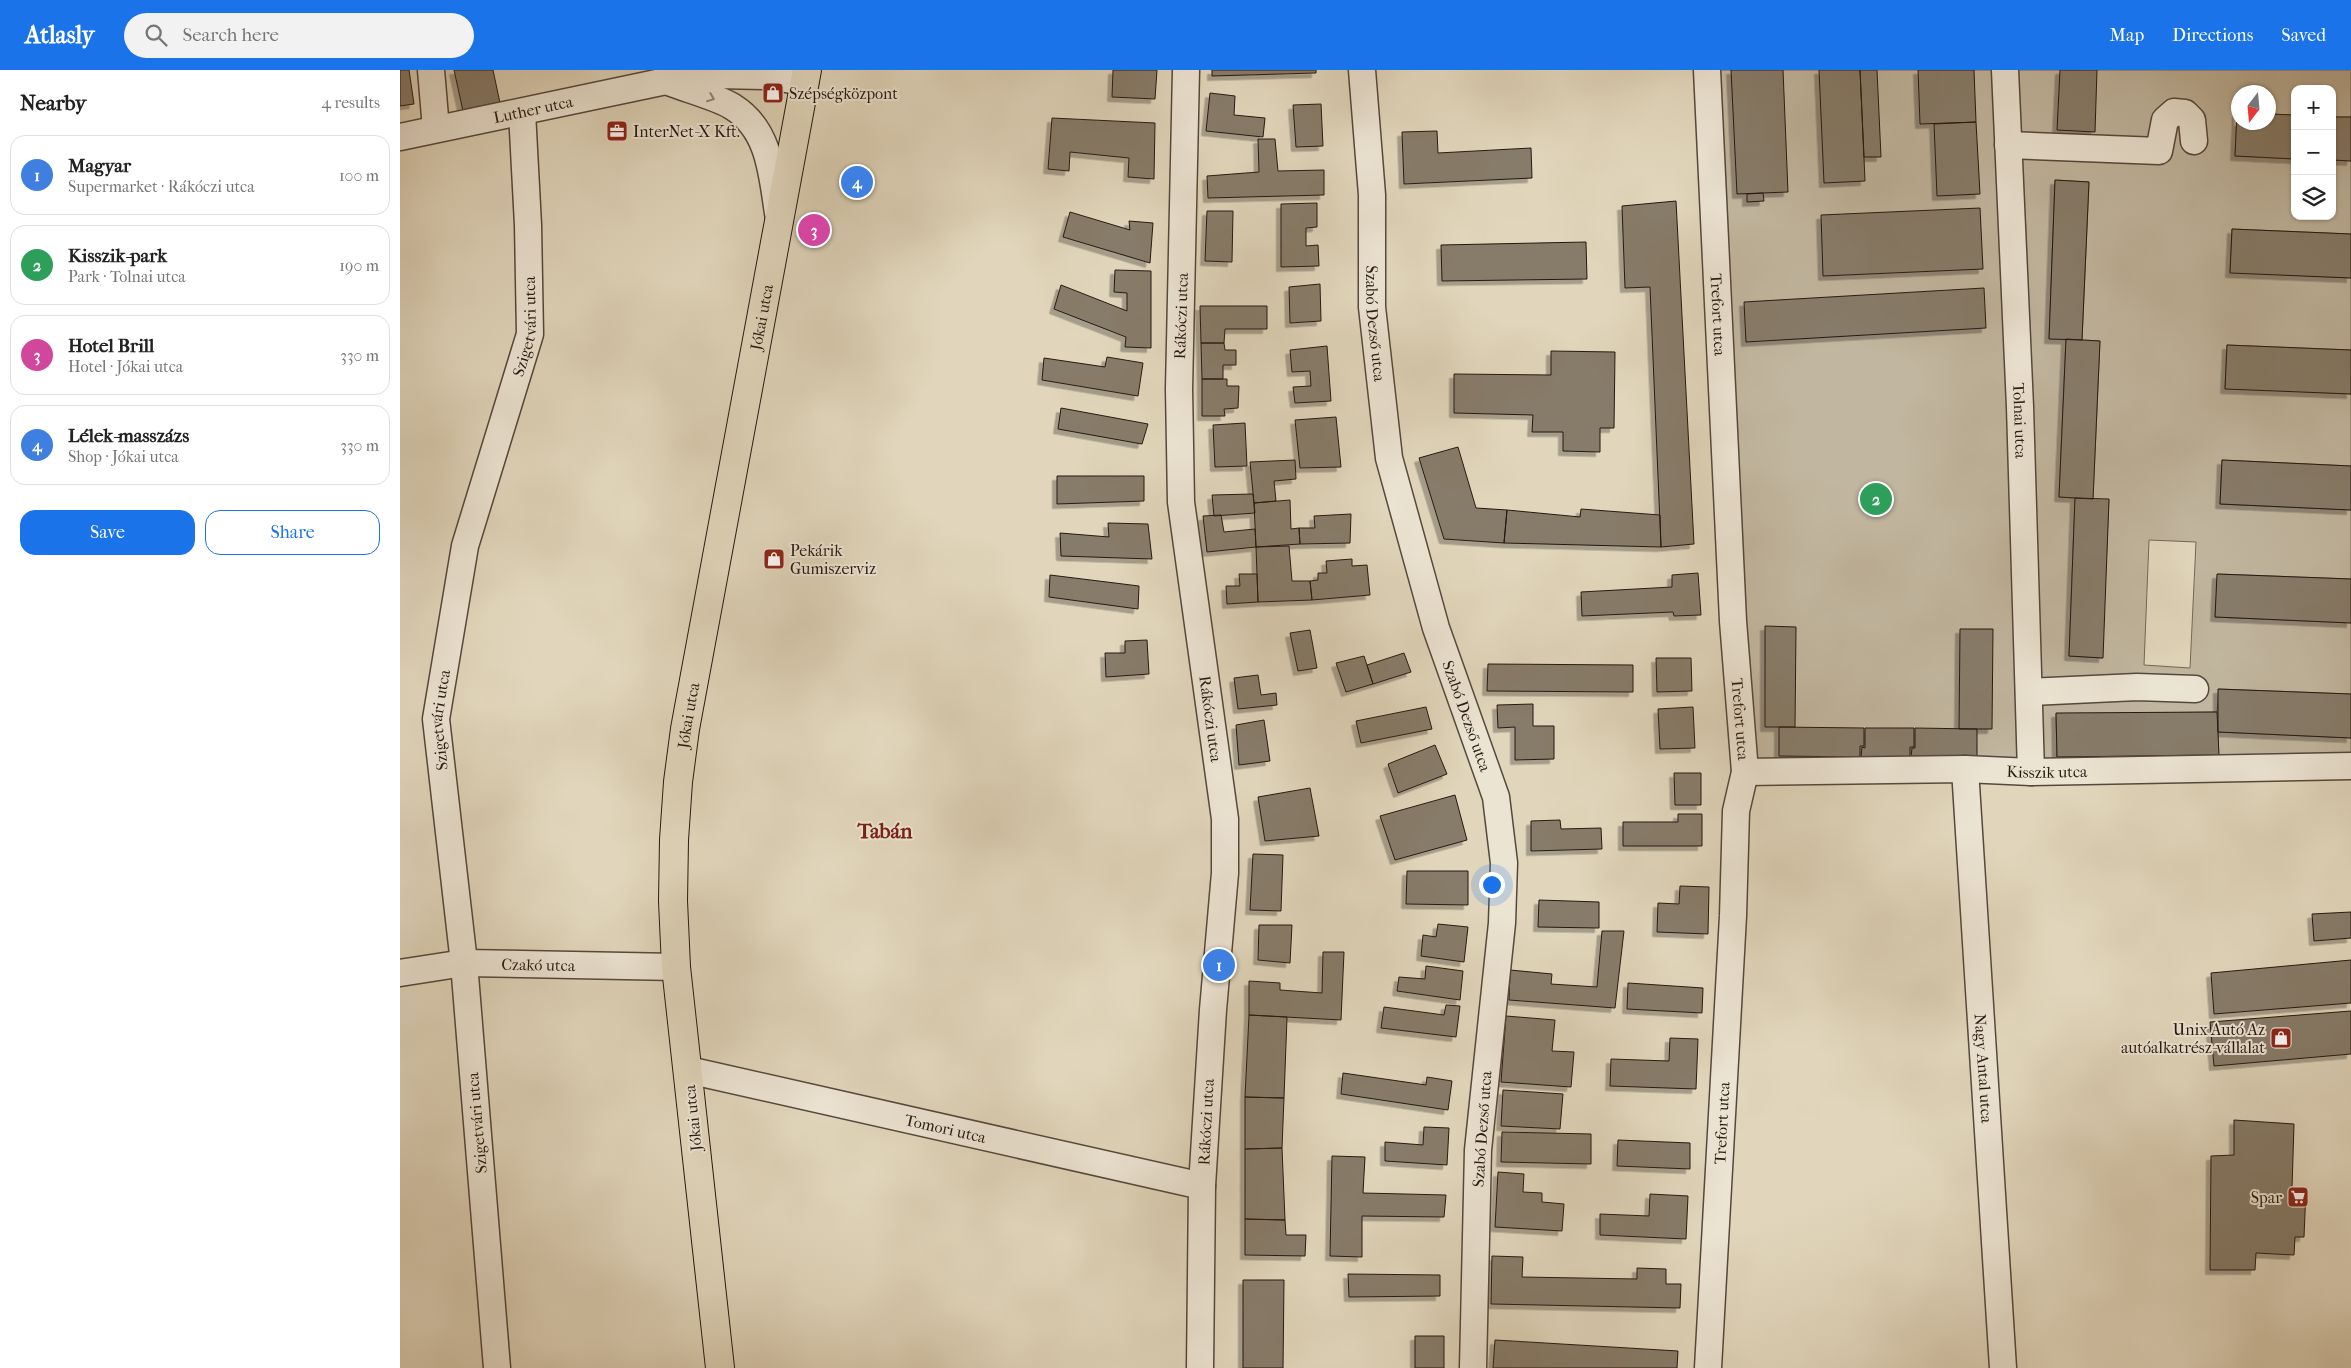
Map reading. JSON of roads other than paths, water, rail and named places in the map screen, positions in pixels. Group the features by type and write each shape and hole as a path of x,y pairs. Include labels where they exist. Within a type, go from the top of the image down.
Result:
{"main road":[{"name":"Jókai utca","path":"720,1368 676,967 673,901 678,782 699,651 806,76"}],"street":[{"path":"431,70 436,129"},
{"name":"Rákóczi utca","path":"1186,70 1180,389 1181,502 1225,819 1226,873 1213,1010 1202,1186 1200,1368"},
{"name":"Szabó Dezső utca","path":"1362,70 1372,195 1372,306 1390,458 1436,628 1496,797 1504,863 1502,923 1478,1150 1473,1368"},
{"name":"Trefort utca","path":"1707,70 1733,621 1745,772 1736,811 1733,916 1708,1368"},
{"name":"Tolnai utca","path":"2005,70 2020,407 2031,772"},
{"name":"Luther utca","path":"400,137 522,112 606,82 666,81 716,75 806,76"},
{"path":"666,81 734,107 756,129 770,158 779,220"},
{"name":"Szigetvári utca","path":"497,1368 464,963 436,719 465,546 530,334 528,225 522,112"},
{"path":"2008,145 2160,151 2164,120 2174,112 2185,113 2192,120 2194,141"},
{"path":"2029,692 2137,688 2195,690"},
{"name":"Kisszik utca","path":"1745,772 1966,769 2031,772 2351,766"},
{"name":"Nagy Antal utca","path":"1966,769 2003,1368"},
{"name":"Czakó utca","path":"400,973 464,963 676,967"},
{"name":"Tomori utca","path":"688,1070 1202,1186"}],"place":[{"name":"Szépségközpont","path":"773,93"},
{"name":"InterNet-X Kft.","path":"617,131"},
{"name":"Lélek-masszázs","path":"857,182"},
{"name":"Hotel Brill","path":"814,230"},
{"name":"Kisszik-park","path":"1876,499"},
{"name":"Pekárik Gumiszerviz","path":"774,559"},
{"name":"Magyar","path":"1219,965"},
{"name":"Unix Autó Az autóalkatrész-vállalat","path":"2281,1038"},
{"name":"Spar","path":"2298,1197"}],"district":[{"name":"Tabán","path":"885,831"}]}
